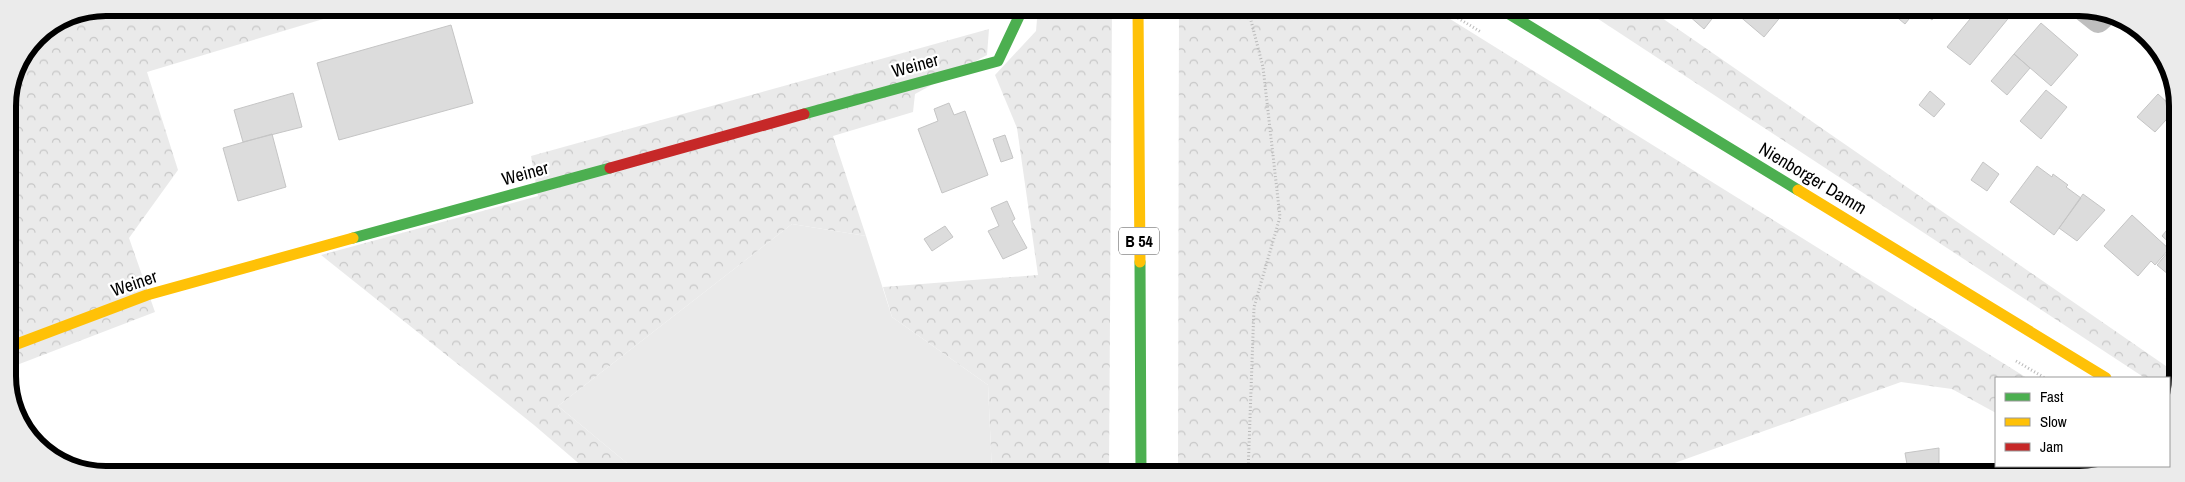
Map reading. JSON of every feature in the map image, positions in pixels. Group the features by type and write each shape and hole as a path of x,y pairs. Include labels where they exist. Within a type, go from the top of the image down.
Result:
{"main road":[{"name":"Weiner","path":"16,344 147,296 998,61 1019,16"},
{"name":"B 54","path":"1138,16 1141,466"},
{"name":"Nienborger Damm","path":"1511,16 2104,377"}],"path":[{"path":"1248,466 1254,307 1280,217 1262,67 1250,16"}],"green space":[{"path":"100,16 333,16 147,72 178,170 129,238 155,312 16,365 16,100 19,83 31,56 56,31 77,21"},
{"path":"1037,16 1112,16 1109,466 992,466 988,385 892,317 883,287 1038,275 1017,128 995,75 1036,31"},
{"path":"1179,16 1445,16 2025,377 1995,377 1995,412 1952,389 1901,382 1666,466 1178,466"},
{"path":"1594,16 1659,16 2169,368 2169,377 2143,377"},
{"path":"989,29 987,55 915,94 913,112 833,136 866,236 792,224 558,406 631,466 582,466 534,425 321,255 538,196 531,156"},
{"path":"792,224 866,236 892,317 988,385 992,466 631,466 558,406"}],"building":[{"path":"1689,16 1714,16 1704,29"},
{"path":"1739,16 1781,16 1764,37"},
{"path":"1895,16 1911,16 1905,24"},
{"path":"1927,16 1935,16 1932,20"},
{"path":"1966,16 2010,16 1970,65 1947,47 1970,19"},
{"path":"2041,23 2078,55 2051,86 2014,54"},
{"path":"451,25 473,103 339,140 317,63"},
{"path":"2014,54 2030,68 2007,95 1991,81"},
{"path":"2046,90 2067,107 2041,139 2020,121"},
{"path":"1930,91 1945,104 1934,117 1919,105"},
{"path":"293,93 302,127 243,142 234,110"},
{"path":"2158,94 2169,104 2169,117 2155,132 2137,117"},
{"path":"949,103 954,115 965,111 988,175 942,193 918,129 938,121 934,109"},
{"path":"272,134 286,187 238,201 223,148"},
{"path":"1005,135 1013,158 1001,162 993,139"},
{"path":"1983,162 1999,174 1987,191 1971,180"},
{"path":"2037,166 2052,177 2053,174 2081,198 2054,235 2010,202"},
{"path":"2083,194 2105,210 2077,241 2059,228"},
{"path":"1007,201 1015,219 1012,221 1027,248 1003,259 988,231 999,226 991,208"},
{"path":"2132,215 2169,249 2155,265 2151,261 2138,276 2104,246"},
{"path":"945,226 953,237 932,251 924,239"},
{"path":"2169,227 2169,242 2162,236"},
{"path":"2169,251 2169,275 2157,265"},
{"path":"1939,448 1939,466 1907,466 1905,453"}],"traffic: fast":[{"path":"804,114 998,61 1019,16"},
{"path":"1512,16 1798,190"},
{"path":"353,238 610,168"},
{"path":"1140,262 1141,466"}],"traffic: slow":[{"path":"1138,16 1140,262"},
{"path":"1798,190 2104,377"},
{"path":"16,344 147,295 353,238"}],"traffic: jam":[{"path":"610,168 804,114"}]}
